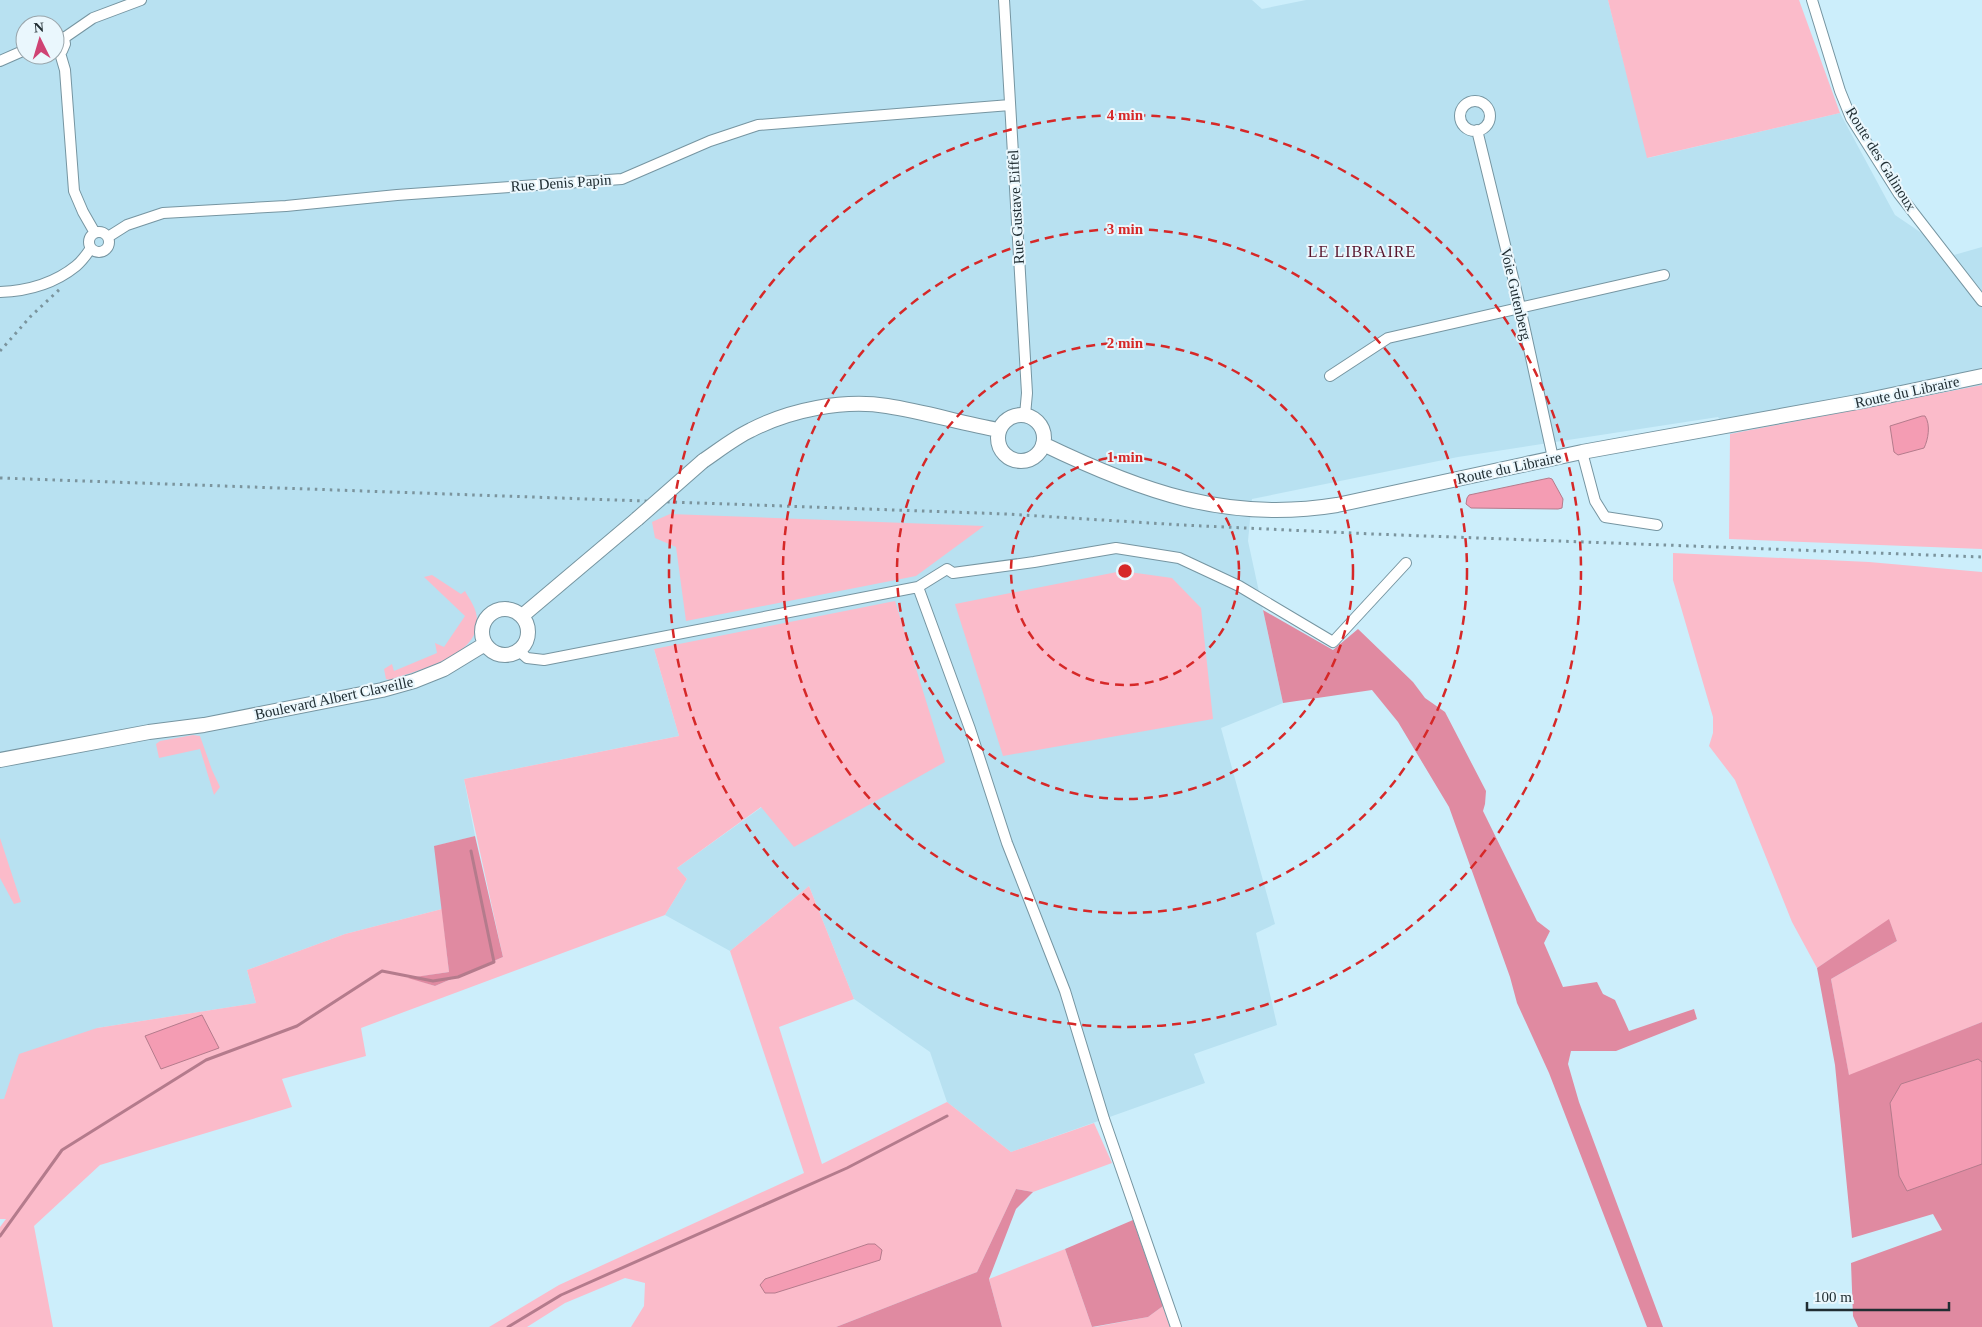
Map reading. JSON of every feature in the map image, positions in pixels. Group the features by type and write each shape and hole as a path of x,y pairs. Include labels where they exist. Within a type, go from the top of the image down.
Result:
{"main road":[{"name":"Route du Libraire","path":"1043,444 1137,485 1198,503 1255,510 1301,510 1336,505 1582,452 1863,401 1982,376"},
{"path":"522,616 703,461 750,430 786,416 821,408 854,404 886,406 999,430"},
{"path":"1019,414 1025,415 1038,422 1043,429 1043,444 1036,456 1029,459 1015,460 1003,452 999,446 999,430 1006,419 1019,414"},
{"path":"509,609 522,616 527,623 528,638 519,651 504,655 490,650 485,644 482,629 484,622 495,611 509,609"},
{"name":"Boulevard Albert Claveille","path":"0,769 414,682 444,669 485,644"},
{"name":"Boulevard Albert Claveille","path":"0,760 149,732 204,725"}],"street":[{"path":"65,33 93,18 141,0"},
{"name":"Rue Gustave Eiffel","path":"1004,0 1026,393 1025,415"},
{"name":"Route des Galinoux","path":"1812,0 1840,91 1851,118 1899,194 1982,301"},
{"path":"0,61 15,54"},
{"path":"63,65 65,70 74,191 94,233"},
{"name":"Rue Denis Papin","path":"108,237 127,225 163,213 286,206 406,194 622,179 710,140 758,125 1010,105"},
{"name":"Voie Gutenberg","path":"1477,130 1520,307 1553,458"},
{"path":"102,232 108,237 109,246 104,251 98,252 91,248 89,240 94,233 102,232"},
{"path":"0,292 31,288 52,281 77,265 91,248"},
{"path":"1330,376 1388,338 1664,275"},
{"path":"1582,452 1595,501 1604,517 1658,526"},
{"path":"519,651 527,658 544,660 918,587 947,569 953,573 1116,548 1179,558 1239,586 1333,642 1406,563"},
{"path":"918,587 966,720 1007,843 1065,991 1104,1119 1176,1327"}],"shaded area":[{"path":"0,0 1252,0 1262,9 1306,0 1608,0 1648,158 1840,113 1895,215 1954,255 1982,247 1982,385 1730,434 1718,417 1458,457 1252,499 1248,541 1283,703 1221,728 1275,924 1256,933 1277,1025 1194,1054 1205,1083 1011,1152 947,1102 930,1052 854,999 809,886 730,951 665,915 687,879 677,868 762,807 654,649 679,736 464,779 475,836 435,846 442,909 345,934 247,970 256,1003 97,1028 4,1099 0,1099"},
{"path":"1608,0 1799,0 1840,113 1647,158"},
{"path":"1982,385 1982,549 1729,539 1730,434"},
{"path":"1925,416 1927,420 1928,428 1928,437 1924,448 1898,455 1894,452 1890,426"},
{"path":"1549,478 1552,479 1563,499 1562,508 1471,508 1466,504 1469,495"},
{"path":"670,514 984,526 916,576 686,621 676,547 655,538 652,522"},
{"path":"1673,553 1869,562 1982,572 1982,1022 1849,1076 1831,979 1897,941 1889,920 1817,968 1792,922 1735,780 1709,746 1713,733 1713,717 1673,580"},
{"path":"1122,571 1172,578 1201,608 1213,719 1003,756 955,604"},
{"path":"432,575 461,594 465,591 476,612 475,633 468,644 444,660 390,680 386,679 384,669 392,664 394,671 437,653 435,643 444,647 465,616 424,577"},
{"path":"895,601 945,762 794,847 761,807 677,868 687,879 665,915 361,1028 366,1056 282,1079 292,1107 100,1165 34,1226 53,1327 0,1327 0,1227 6,1219 0,1219 0,1099 4,1099 19,1054 97,1028 256,1003 247,970 345,934 442,909 449,972 410,978 435,986 503,957 464,779 679,736 654,649"},
{"path":"1263,610 1333,650 1358,629 1413,682 1425,698 1445,712 1486,791 1483,811 1537,921 1550,931 1544,943 1563,987 1597,982 1603,994 1615,1000 1629,1031 1694,1009 1697,1019 1616,1051 1571,1051 1568,1064 1579,1102 1663,1327 1647,1327 1549,1073 1517,1003 1510,977 1449,807 1398,722 1372,690 1283,703"},
{"path":"193,735 200,736 220,787 214,795 200,749 159,758 156,744 160,741"},
{"path":"475,836 503,957 435,986 408,978 449,972 434,846"},
{"path":"0,838 21,902 14,904 0,878"},
{"path":"809,886 854,999 779,1027 822,1164 947,1102 1011,1152 1094,1123 1112,1163 1033,1192 1016,1189 977,1272 836,1327 631,1327 644,1306 645,1283 625,1278 565,1303 527,1327 489,1327 559,1285 804,1173 730,951"},
{"path":"1889,919 1897,941 1831,979 1849,1075 1982,1022 1982,1327 1858,1327 1853,1316 1851,1263 1942,1230 1933,1214 1852,1238 1835,1065 1817,968"},
{"path":"202,1015 219,1048 161,1069 145,1036"},
{"path":"1978,1059 1982,1062 1982,1164 1907,1191 1899,1176 1890,1103 1901,1084"},
{"path":"1016,1189 1033,1192 1016,1209 989,1279 1002,1327 836,1327 977,1272"},
{"path":"1133,1220 1163,1306 1148,1317 1092,1327 1065,1249"},
{"path":"868,1244 875,1244 882,1250 880,1260 775,1293 765,1293 760,1285 765,1279"},
{"path":"1065,1249 1092,1327 1002,1327 989,1279"},
{"path":"1163,1306 1170,1327 1095,1327 1148,1317"}],"waterway":[{"path":"0,1236 62,1150 206,1060 297,1026 382,971 433,981 458,977 494,962 471,851"},
{"path":"508,1327 561,1295 847,1168 947,1116"}],"railway":[{"path":"0,351 31,316 61,288"},
{"path":"0,478 1007,514 1373,534 1982,557"}],"district":[{"name":"LE LIBRAIRE","path":"1362,251"}]}
